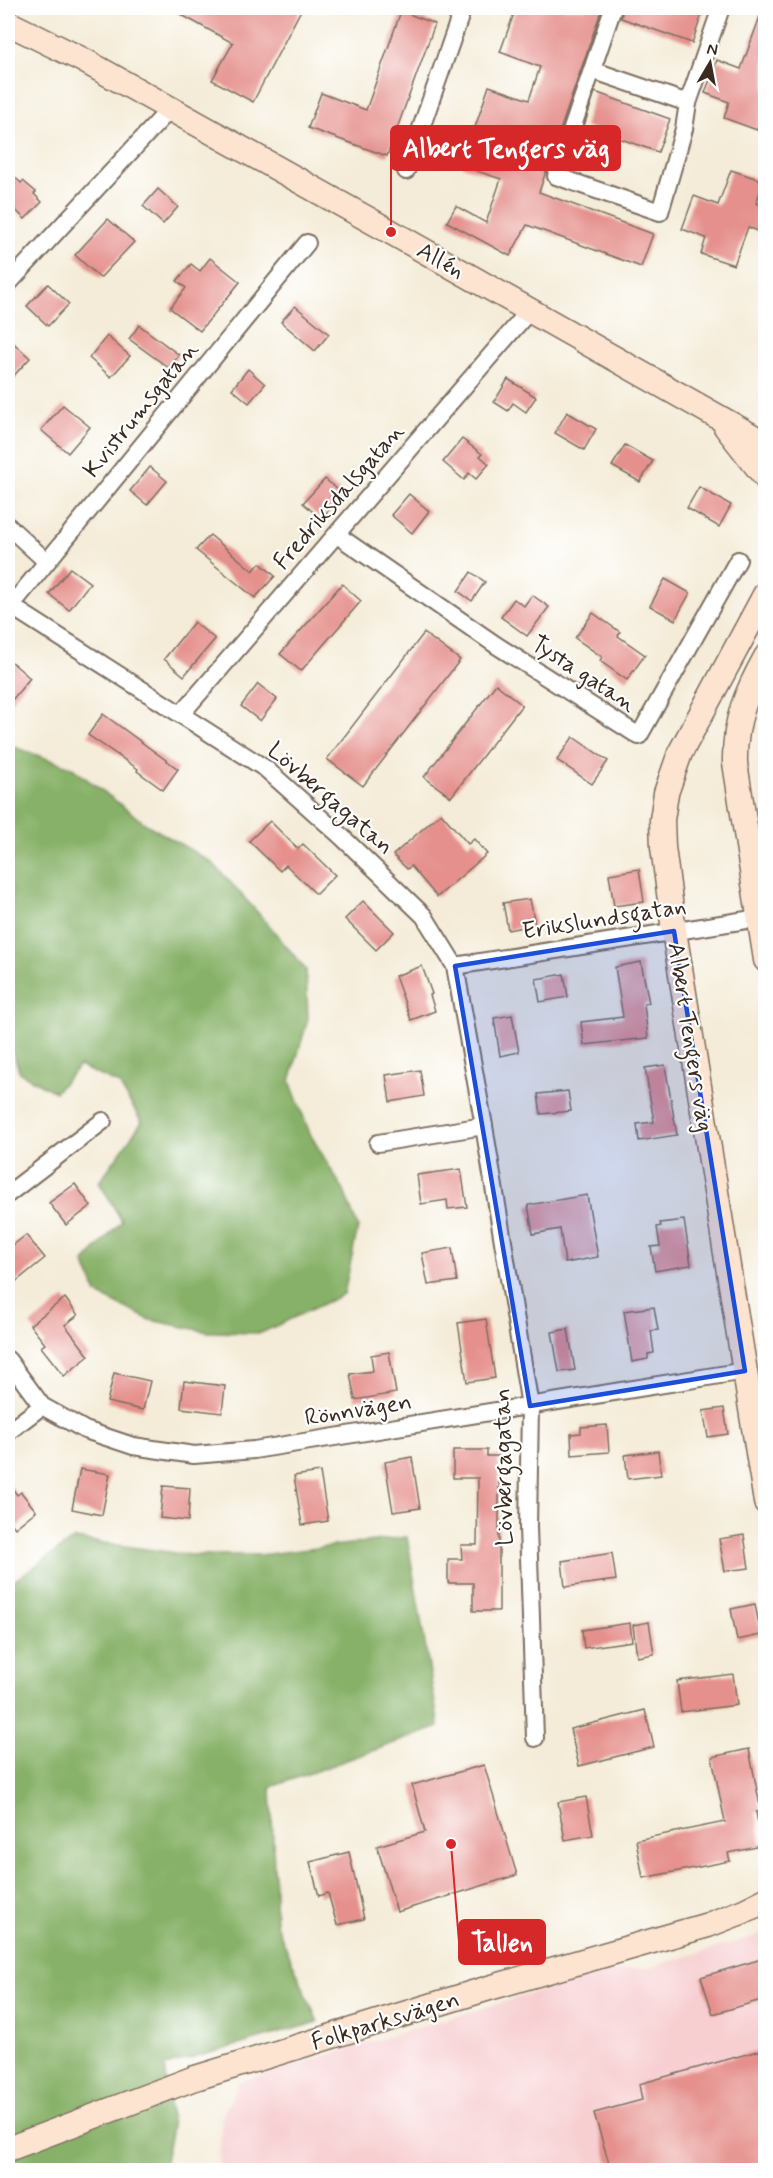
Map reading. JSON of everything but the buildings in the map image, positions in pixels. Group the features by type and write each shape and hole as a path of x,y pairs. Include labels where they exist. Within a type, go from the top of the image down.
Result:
{"main road":[{"name":"Allén","path":"8,10 83,60 170,110 530,310 765,444"},
{"name":"Allén","path":"8,24 83,60"},
{"path":"721,420 765,478"},
{"name":"Albert Tengers väg","path":"765,593 680,753 666,793 662,820 663,847 674,931 765,1502"},
{"path":"765,657 749,689 738,719 735,742 735,763 765,960"},
{"name":"Folkparksvägen","path":"8,2149 192,2079 708,1924 744,1911 765,1900"}],"street":[{"path":"406,171 463,8"},
{"path":"613,8 556,176 660,212 684,129 688,104 721,8"},
{"path":"592,70 688,104"},
{"path":"8,284 170,110"},
{"name":"Kvistrumsgatan","path":"11,606 307,243"},
{"name":"Fredriksdalsgatan","path":"182,713 530,310"},
{"path":"8,526 46,561"},
{"name":"Tysta gatan","path":"337,535 496,645 639,736 738,560"},
{"name":"Lövbergagatan","path":"11,606 182,713 266,769 342,837 424,916 455,966 530,1406 528,1527 535,1738"},
{"name":"Erikslundsgatan","path":"455,966 759,918"},
{"path":"8,1194 103,1121"},
{"path":"378,1143 484,1126"},
{"name":"Rönnvägen","path":"8,1360 42,1406 85,1430 133,1446 194,1455 254,1450 745,1371"},
{"path":"8,1432 42,1406"}],"highlighted area":[{"path":"674,931 745,1371 530,1406 455,966"}],"shaded area":[{"path":"765,1933 765,2170 218,2170 222,2116 239,2082 601,1972 648,1968"}],"green space":[{"path":"8,745 71,767 146,824 213,863 306,970 308,1019 290,1081 310,1134 344,1191 358,1227 344,1294 261,1333 209,1332 150,1320 97,1294 84,1262 122,1221 99,1182 142,1122 119,1084 79,1066 55,1092 20,1073 8,1039"},
{"path":"407,1537 439,1727 271,1787 276,1924 318,2022 165,2066 172,2128 163,2170 8,2170 8,1585 74,1539 190,1555 259,1555"}],"place":[{"name":"Albert Tengers väg","path":"391,232"},
{"name":"Tallen","path":"451,1844"}]}
